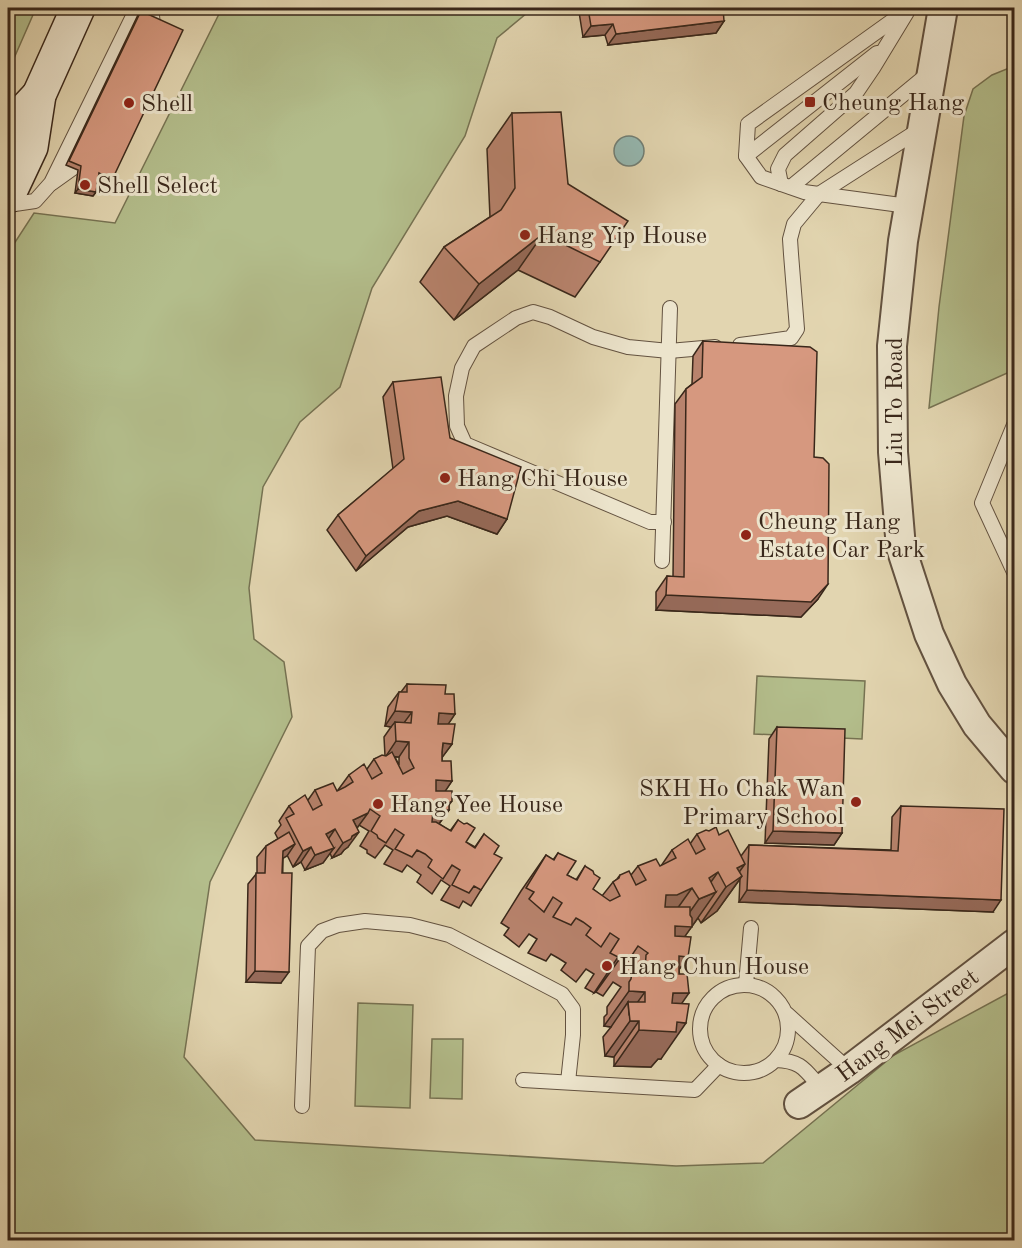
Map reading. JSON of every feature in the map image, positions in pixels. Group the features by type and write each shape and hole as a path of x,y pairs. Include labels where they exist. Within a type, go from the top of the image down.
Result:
{"main road":[{"path":"8,196 31,147 39,94 78,8"},
{"path":"8,128 39,94"}],"street":[{"name":"Liu To Road","path":"944,8 908,206 892,346 893,452 901,548 929,634 952,684 977,725 1014,769"},
{"name":"Hang Mei Street","path":"810,1096 849,1070 1014,944"}],"lane":[{"path":"51,183 137,8"},
{"path":"151,8 156,47"},
{"path":"786,185 778,169 785,155 856,93 909,8"},
{"path":"908,206 819,194 786,185 761,177 747,156 748,124 909,8"},
{"path":"747,156 887,45"},
{"path":"786,185 897,101 932,70"},
{"path":"664,522 650,522 465,444 457,426 456,396 462,368 474,346 516,318 533,312 550,316 593,337 628,347 669,351 750,345 791,338 797,329 790,239 794,224 819,194 921,129"},
{"path":"8,205 35,201 51,183 73,168 108,159"},
{"path":"663,561 670,308"},
{"path":"1014,425 982,503 1014,572"},
{"path":"302,1106 308,946 322,931 338,925 365,921 410,925 449,935 562,994 573,1009 568,1082"},
{"path":"746,984 751,928"},
{"path":"787,1014 788,1038 784,1050 776,1060 755,1072 730,1071 719,1065 708,1055 702,1043 700,1029 702,1015 708,1002 719,992 732,986 746,984 771,993 787,1014 849,1070"},
{"path":"776,1060 792,1060 802,1067 810,1096"},
{"path":"523,1080 695,1090 719,1065"}],"green space":[{"path":"8,8 36,8 8,72"},
{"path":"222,8 533,8 497,38 465,136 372,288 340,387 300,422 263,487 249,588 254,639 284,662 292,717 210,882 184,1057 255,1140 676,1166 763,1163 894,1055 1014,990 1014,1240 8,1240 8,253 34,213 115,223"},
{"path":"1014,66 1014,370 929,408 939,307 964,116 973,89 992,75"},
{"path":"757,676 865,681 862,739 754,734"},
{"path":"358,1003 413,1005 410,1108 355,1106"},
{"path":"432,1039 463,1039 462,1099 430,1098"}],"water":[{"path":"629,136 640,140 644,151 640,162 629,166 618,162 614,151 618,140"}],"building":[{"path":"588,8 723,8 724,21 616,34 613,24 591,26"},
{"name":"Shell","path":"141,11 183,30 112,180 99,173 96,192 78,189 81,166 69,161"},
{"path":"561,112 568,184 628,221 600,262 543,234 479,284 444,247 501,210 515,188 512,113"},
{"name":"Cheung Hang Estate Car Park","path":"703,341 810,347 817,352 814,457 823,458 829,464 828,584 811,602 666,595 667,576 684,577 686,389 702,377"},
{"name":"Hang Chi House","path":"441,377 450,438 521,467 507,519 458,501 419,511 366,556 338,515 404,459 393,382"},
{"name":"Hang Yee House","path":"407,684 446,685 445,694 454,694 455,714 439,713 438,724 455,724 452,744 443,743 442,752 442,761 451,761 452,781 436,780 436,791 452,791 452,801 449,803 449,810 433,810 432,822 451,831 458,820 464,824 467,823 475,828 466,842 475,848 484,834 499,846 494,854 502,858 481,890 474,886 469,893 452,885 460,870 452,865 443,879 428,867 432,860 425,854 417,850 412,857 395,849 404,835 395,829 386,843 378,838 371,831 380,816 370,809 368,813 353,820 359,832 351,839 343,843 335,829 326,834 334,848 315,855 311,847 303,851 286,818 294,814 289,806 305,795 313,810 322,805 315,790 333,783 337,791 345,787 353,782 349,775 364,764 372,779 382,773 374,759 382,755 386,756 392,752 403,774 414,768 409,758 409,742 396,741 395,722 411,723 412,712 395,711 399,692 407,692"},
{"path":"777,727 845,729 842,833 773,831"},
{"path":"901,806 1004,809 1001,900 747,890 749,845 898,851"},
{"path":"716,827 719,835 728,830 745,864 737,868 742,876 726,887 718,872 709,878 716,892 699,899 692,888 677,895 666,895 665,907 690,907 692,918 692,927 675,926 675,936 691,937 688,957 679,956 679,974 687,974 689,993 673,993 672,1003 689,1004 686,1023 677,1022 676,1032 639,1030 639,1021 630,1021 628,1002 645,1002 645,992 629,991 629,982 632,972 645,973 648,953 638,946 628,961 610,953 619,939 610,933 601,947 586,935 591,928 583,922 576,918 571,925 553,917 562,903 553,897 544,912 529,899 534,892 526,888 546,855 554,860 558,853 576,861 567,875 577,880 585,866 593,871 600,878 593,889 610,901 620,896 613,882 620,875 629,871 636,885 646,880 638,866 656,859 660,866 676,858 672,850 688,839 696,854 705,849 697,834"},
{"path":"289,832 295,844 283,851 282,873 292,873 289,972 255,971 256,873 265,873 266,846"}],"place":[{"name":"Cheung Hang","path":"810,102"},
{"name":"Shell","path":"129,103"},
{"name":"Shell Select","path":"85,185"},
{"name":"Hang Yip House","path":"525,235"},
{"name":"Hang Chi House","path":"445,478"},
{"name":"Cheung Hang Estate Car Park","path":"746,535"},
{"name":"SKH Ho Chak Wan Primary School","path":"856,802"},
{"name":"Hang Yee House","path":"378,804"},
{"name":"Hang Chun House","path":"607,966"}]}
